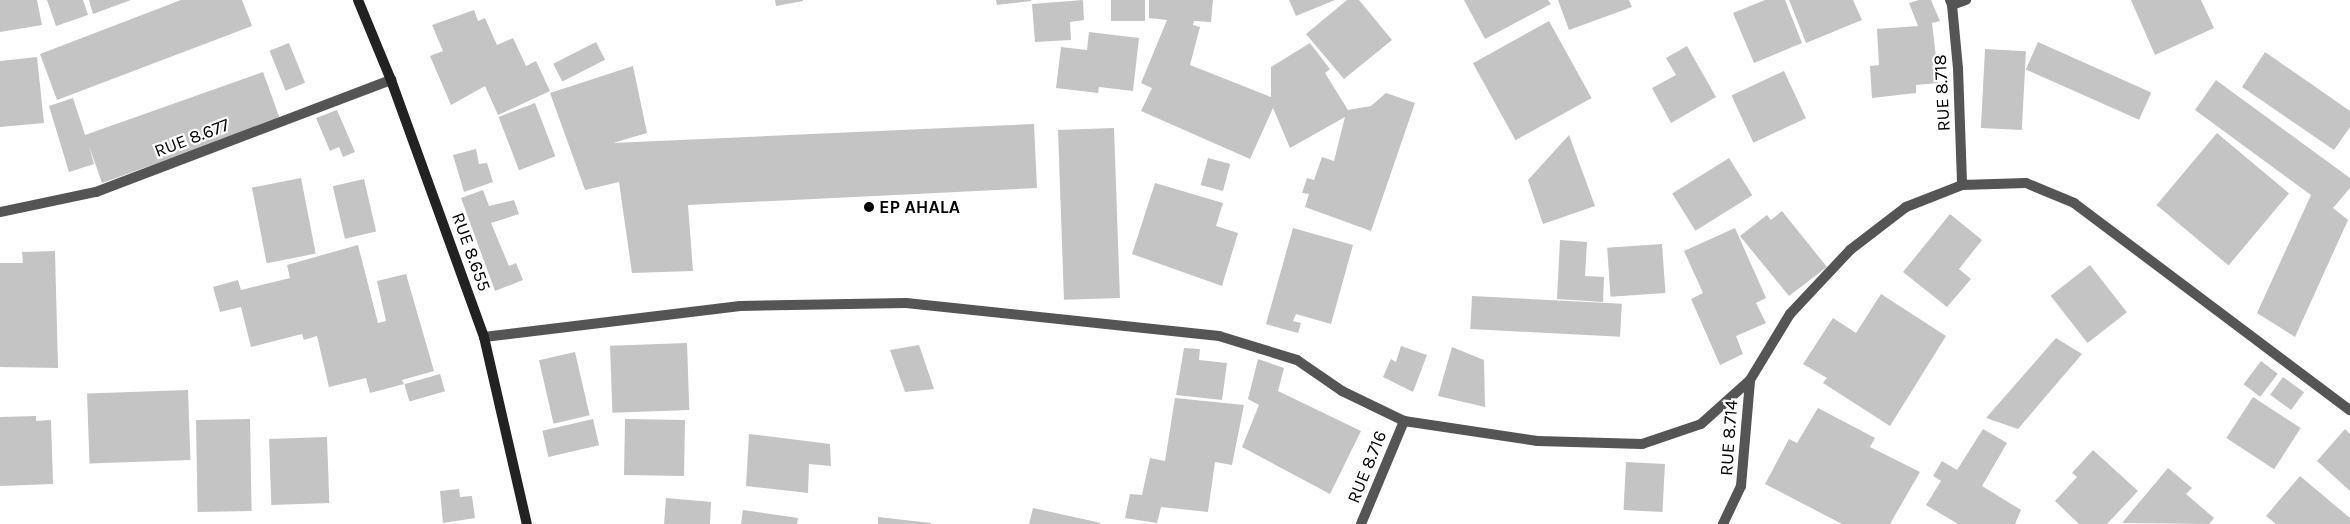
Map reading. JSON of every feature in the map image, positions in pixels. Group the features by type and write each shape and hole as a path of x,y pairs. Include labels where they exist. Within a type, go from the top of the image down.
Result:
{"street":[{"name":"RUE 8.655","path":"358,0 391,80 484,337 527,524"},
{"path":"1951,3 1966,0"},
{"name":"RUE 8.718","path":"1951,3 1958,68 1962,185"},
{"name":"RUE 8.677","path":"0,212 96,192 391,80"},
{"path":"484,337 740,306 906,303 1219,336 1297,360 1342,390 1404,422 1538,441 1642,444 1701,424 1750,380 1790,314 1850,250 1906,207 1962,185 2026,183 2074,203 2350,410"},
{"name":"RUE 8.714","path":"1723,524 1741,486 1750,380"},
{"name":"RUE 8.716","path":"1362,524 1404,422"}],"building":[{"path":"0,0 37,0 42,25 0,32"},
{"path":"47,0 83,0 88,15 56,26"},
{"path":"89,0 131,0 93,14"},
{"path":"181,0 242,0 252,26 57,100 40,54"},
{"path":"775,0 803,0 803,1 776,6"},
{"path":"996,0 1031,0 1031,1 997,5"},
{"path":"1083,0 1084,20 1070,22 1071,40 1035,42 1032,4"},
{"path":"1111,0 1145,0 1145,21 1111,21"},
{"path":"1149,0 1213,0 1211,22 1194,21 1193,25 1200,27 1190,65 1271,97 1271,67 1310,43 1330,69 1325,73 1348,110 1371,106 1386,93 1415,103 1371,231 1305,207 1309,194 1302,193 1307,178 1314,180 1322,157 1334,161 1345,117 1290,148 1273,108 1250,159 1141,111 1152,88 1141,83 1167,20 1149,18"},
{"path":"1289,0 1335,0 1296,16"},
{"path":"1347,0 1359,0 1392,40 1344,79 1306,34"},
{"path":"1464,0 1548,0 1551,4 1485,39"},
{"path":"1558,0 1629,0 1632,7 1569,30"},
{"path":"1765,0 1785,0 1802,43 1754,63 1733,13"},
{"path":"1789,0 1853,0 1862,20 1806,43"},
{"path":"1919,0 1931,0 1940,21 1932,23 1939,83 1916,85 1916,93 1872,98 1870,66 1879,65 1877,29 1918,26 1909,3"},
{"path":"2131,0 2201,0 2214,28 2155,55"},
{"path":"474,10 478,21 485,18 497,45 513,38 526,66 536,61 550,91 498,115 485,86 451,105 430,56 443,51 432,25"},
{"path":"1549,21 1592,98 1516,140 1473,63"},
{"path":"1089,32 1139,38 1133,91 1099,87 1098,93 1056,88 1061,47 1087,50"},
{"path":"596,42 605,60 562,82 553,64"},
{"path":"2038,42 2151,92 2139,120 2026,69"},
{"path":"289,43 305,83 286,91 270,51"},
{"path":"1687,46 1716,97 1671,123 1652,88 1676,75 1666,58"},
{"path":"1985,49 2026,51 2022,130 1981,128"},
{"path":"2265,52 2350,111 2350,127 2334,150 2242,87"},
{"path":"37,57 44,123 0,127 0,61"},
{"path":"633,66 647,133 613,143 1034,124 1037,188 688,205 693,271 632,273 619,182 585,190 550,93"},
{"path":"1784,71 1806,118 1753,143 1731,96"},
{"path":"263,72 280,119 102,183 89,146 94,164 69,172 49,106 73,98 85,135"},
{"path":"2216,80 2350,178 2350,188 2333,208 2348,220 2295,337 2257,313 2311,195 2195,110"},
{"path":"535,103 555,156 519,170 499,117"},
{"path":"337,110 355,152 343,157 339,147 330,151 316,118"},
{"path":"1114,128 1120,298 1064,300 1058,130"},
{"path":"2217,133 2289,193 2229,265 2157,205"},
{"path":"1569,135 1595,206 1543,224 1528,180"},
{"path":"476,149 479,164 487,163 493,182 464,192 453,155"},
{"path":"1208,158 1230,164 1223,191 1201,185"},
{"path":"1729,158 1752,195 1695,231 1672,194"},
{"path":"301,178 316,254 267,263 252,188"},
{"path":"364,179 376,232 345,239 333,186"},
{"path":"1155,183 1223,203 1216,226 1238,233 1222,286 1132,254"},
{"path":"483,190 489,206 514,200 519,214 491,223 509,266 516,263 523,280 495,291 461,198"},
{"path":"1782,211 1827,267 1789,296 1740,236 1767,215 1771,220"},
{"path":"1950,214 1982,240 1959,269 1971,279 1947,307 1903,272"},
{"path":"1293,228 1353,245 1331,324 1296,314 1293,321 1301,323 1298,333 1266,324"},
{"path":"1735,228 1766,298 1756,303 1766,323 1736,336 1743,354 1720,365 1691,299 1703,293 1684,251"},
{"path":"1560,240 1587,242 1585,276 1604,277 1603,302 1557,299"},
{"path":"1662,244 1665,293 1611,297 1607,248"},
{"path":"358,245 378,323 386,321 377,281 406,274 434,371 402,380 404,384 370,393 366,378 329,387 317,336 304,340 302,334 251,347 241,307 220,312 213,287 238,280 241,290 290,278 287,265"},
{"path":"55,251 58,368 0,367 0,263 23,263 22,252"},
{"path":"2090,265 2127,312 2088,343 2051,296"},
{"path":"1881,294 1946,336 1890,426 1823,383 1827,378 1803,364 1833,318 1856,333"},
{"path":"1472,296 1622,304 1620,337 1470,329"},
{"path":"2056,338 2082,354 2018,429 1986,418"},
{"path":"687,343 689,410 612,413 610,346"},
{"path":"919,345 934,389 905,392 890,350"},
{"path":"1401,346 1427,355 1413,392 1383,377 1391,359 1396,362"},
{"path":"1452,347 1484,360 1485,407 1438,396"},
{"path":"1184,348 1200,349 1199,360 1227,363 1222,400 1176,395"},
{"path":"575,352 590,415 554,424 539,360"},
{"path":"1258,359 1284,368 1278,391 1361,431 1330,494 1242,447 1259,405 1248,399"},
{"path":"2261,361 2278,374 2260,397 2244,384"},
{"path":"440,374 445,391 409,402 404,384"},
{"path":"2283,377 2304,392 2291,410 2270,395"},
{"path":"188,390 190,460 90,463 87,394"},
{"path":"2253,397 2301,428 2274,469 2226,438"},
{"path":"1175,398 1244,405 1232,465 1215,462 1208,512 1161,507 1157,523 1125,518 1130,494 1142,495 1150,458 1165,461"},
{"path":"1818,408 1875,438 1870,447 1920,472 1890,524 1842,524 1765,484 1789,439 1797,443"},
{"path":"36,416 36,421 51,420 53,484 0,486 0,417"},
{"path":"250,419 252,511 198,512 196,420"},
{"path":"593,419 599,445 548,457 542,431"},
{"path":"625,419 685,420 684,476 624,475"},
{"path":"1983,429 2007,443 1982,486 2021,510 2015,524 1958,524 1926,505 1941,481 1933,476 1942,461 1957,470"},
{"path":"2345,429 2350,434 2350,491 2317,461"},
{"path":"749,434 830,444 831,466 809,464 808,493 746,486"},
{"path":"327,437 329,503 271,505 269,439"},
{"path":"2093,450 2138,491 2107,524 2079,524 2055,501 2077,477 2072,473"},
{"path":"1626,462 1665,464 1662,512 1623,510"},
{"path":"2168,468 2192,488 2186,494 2214,518 2209,524 2122,523"},
{"path":"2300,476 2350,518 2350,524 2276,524 2266,516"},
{"path":"459,489 460,497 472,496 475,518 443,523 440,491"},
{"path":"666,498 711,502 710,524 664,524"},
{"path":"1033,508 1101,523 1029,524"},
{"path":"743,510 798,518 797,524 741,524"},
{"path":"878,517 931,523 931,524 878,524"}],"place":[{"name":"EP AHALA","path":"869,207"}]}
